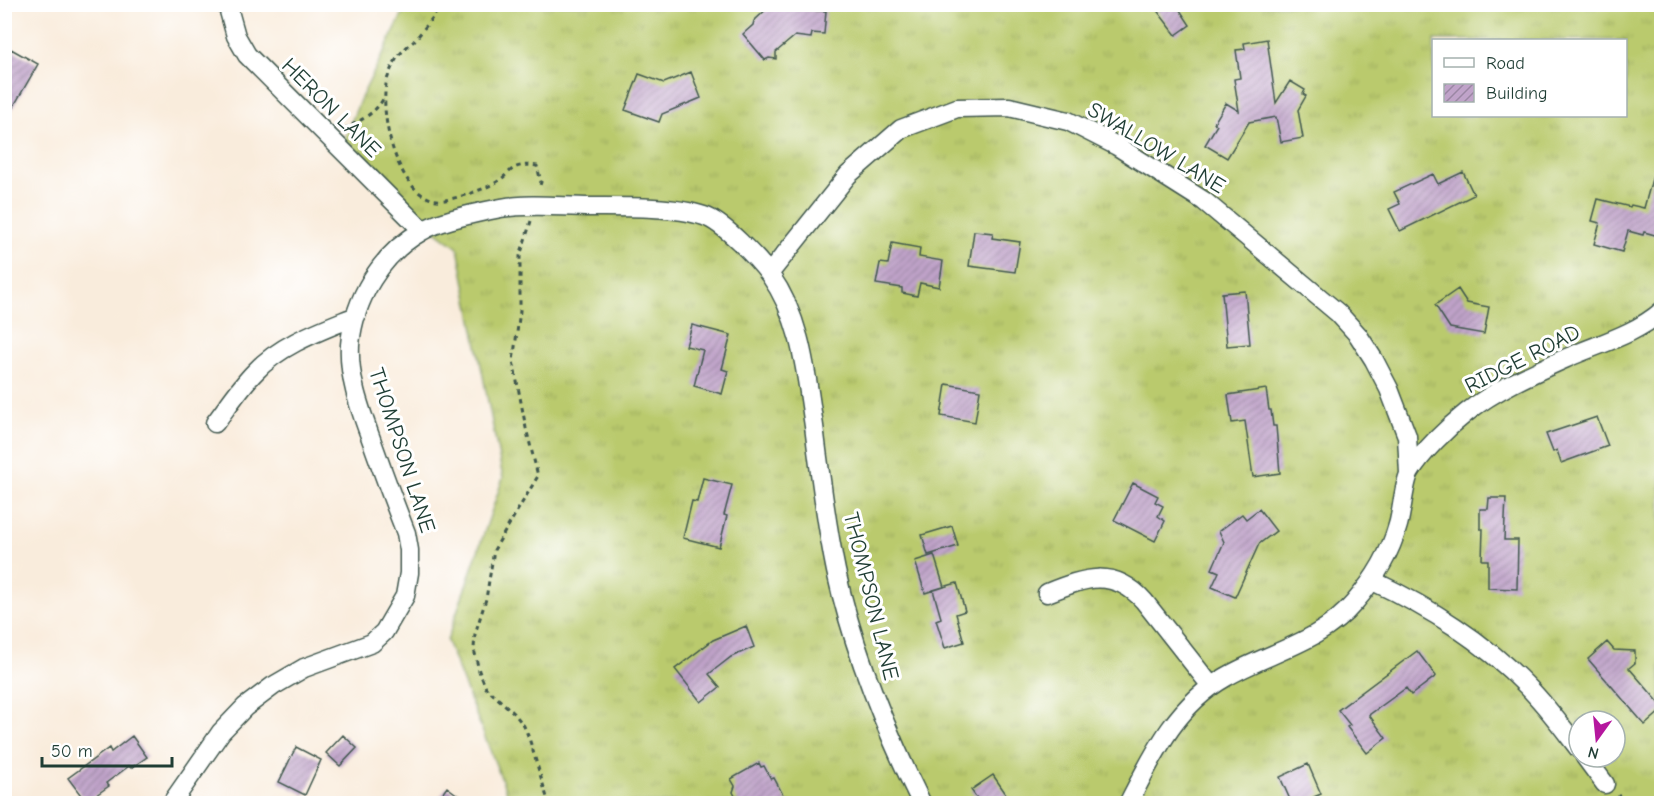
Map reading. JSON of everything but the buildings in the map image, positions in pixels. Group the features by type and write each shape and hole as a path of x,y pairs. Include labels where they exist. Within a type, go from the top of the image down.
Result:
{"street":[{"name":"HERON LANE","path":"227,4 236,36 247,55 422,230"},
{"name":"SWALLOW LANE","path":"769,274 848,175 901,129 957,108 1009,107 1068,121 1117,146 1204,201 1338,312 1358,335 1389,389 1407,436 1408,473"},
{"name":"THOMPSON LANE","path":"171,804 221,732 246,707 273,686 304,669 372,643 384,632 405,596 409,573 406,533 356,397 351,369 350,344 356,316 363,296 374,276 388,259 422,230 448,221 503,208 601,207 683,212 707,217 731,233 769,274 786,302 798,331 804,359 824,506 836,571 853,636 874,699 922,804"},
{"name":"RIDGE ROAD","path":"1128,804 1169,729 1187,707 1211,686 1248,665 1315,635 1353,605 1372,581 1390,549 1398,525 1408,473 1435,441 1464,414 1489,396 1569,357 1625,336 1651,321 1662,311"},
{"path":"215,423 255,371 274,356 308,336 356,316"},
{"path":"1047,593 1066,585 1101,577 1120,581 1134,589 1211,686"},
{"path":"1372,581 1416,601 1489,651 1527,686 1567,733"},
{"path":"1594,769 1605,784"}],"path":[{"path":"443,4 412,43 402,51 387,79 384,98 391,143 397,162 404,176 416,190 443,200 494,184 509,170 531,165 537,166 541,182 538,196"},
{"path":"339,132 379,107 384,98"},
{"path":"532,219 520,256 520,311 513,361 538,476 534,487 494,550 486,599 475,634 474,649 486,688 514,713 530,738 549,804"}],"green space":[{"path":"407,5 1661,5 1661,803 511,803 447,641 503,478 458,248 378,188 344,140 360,100"}]}
